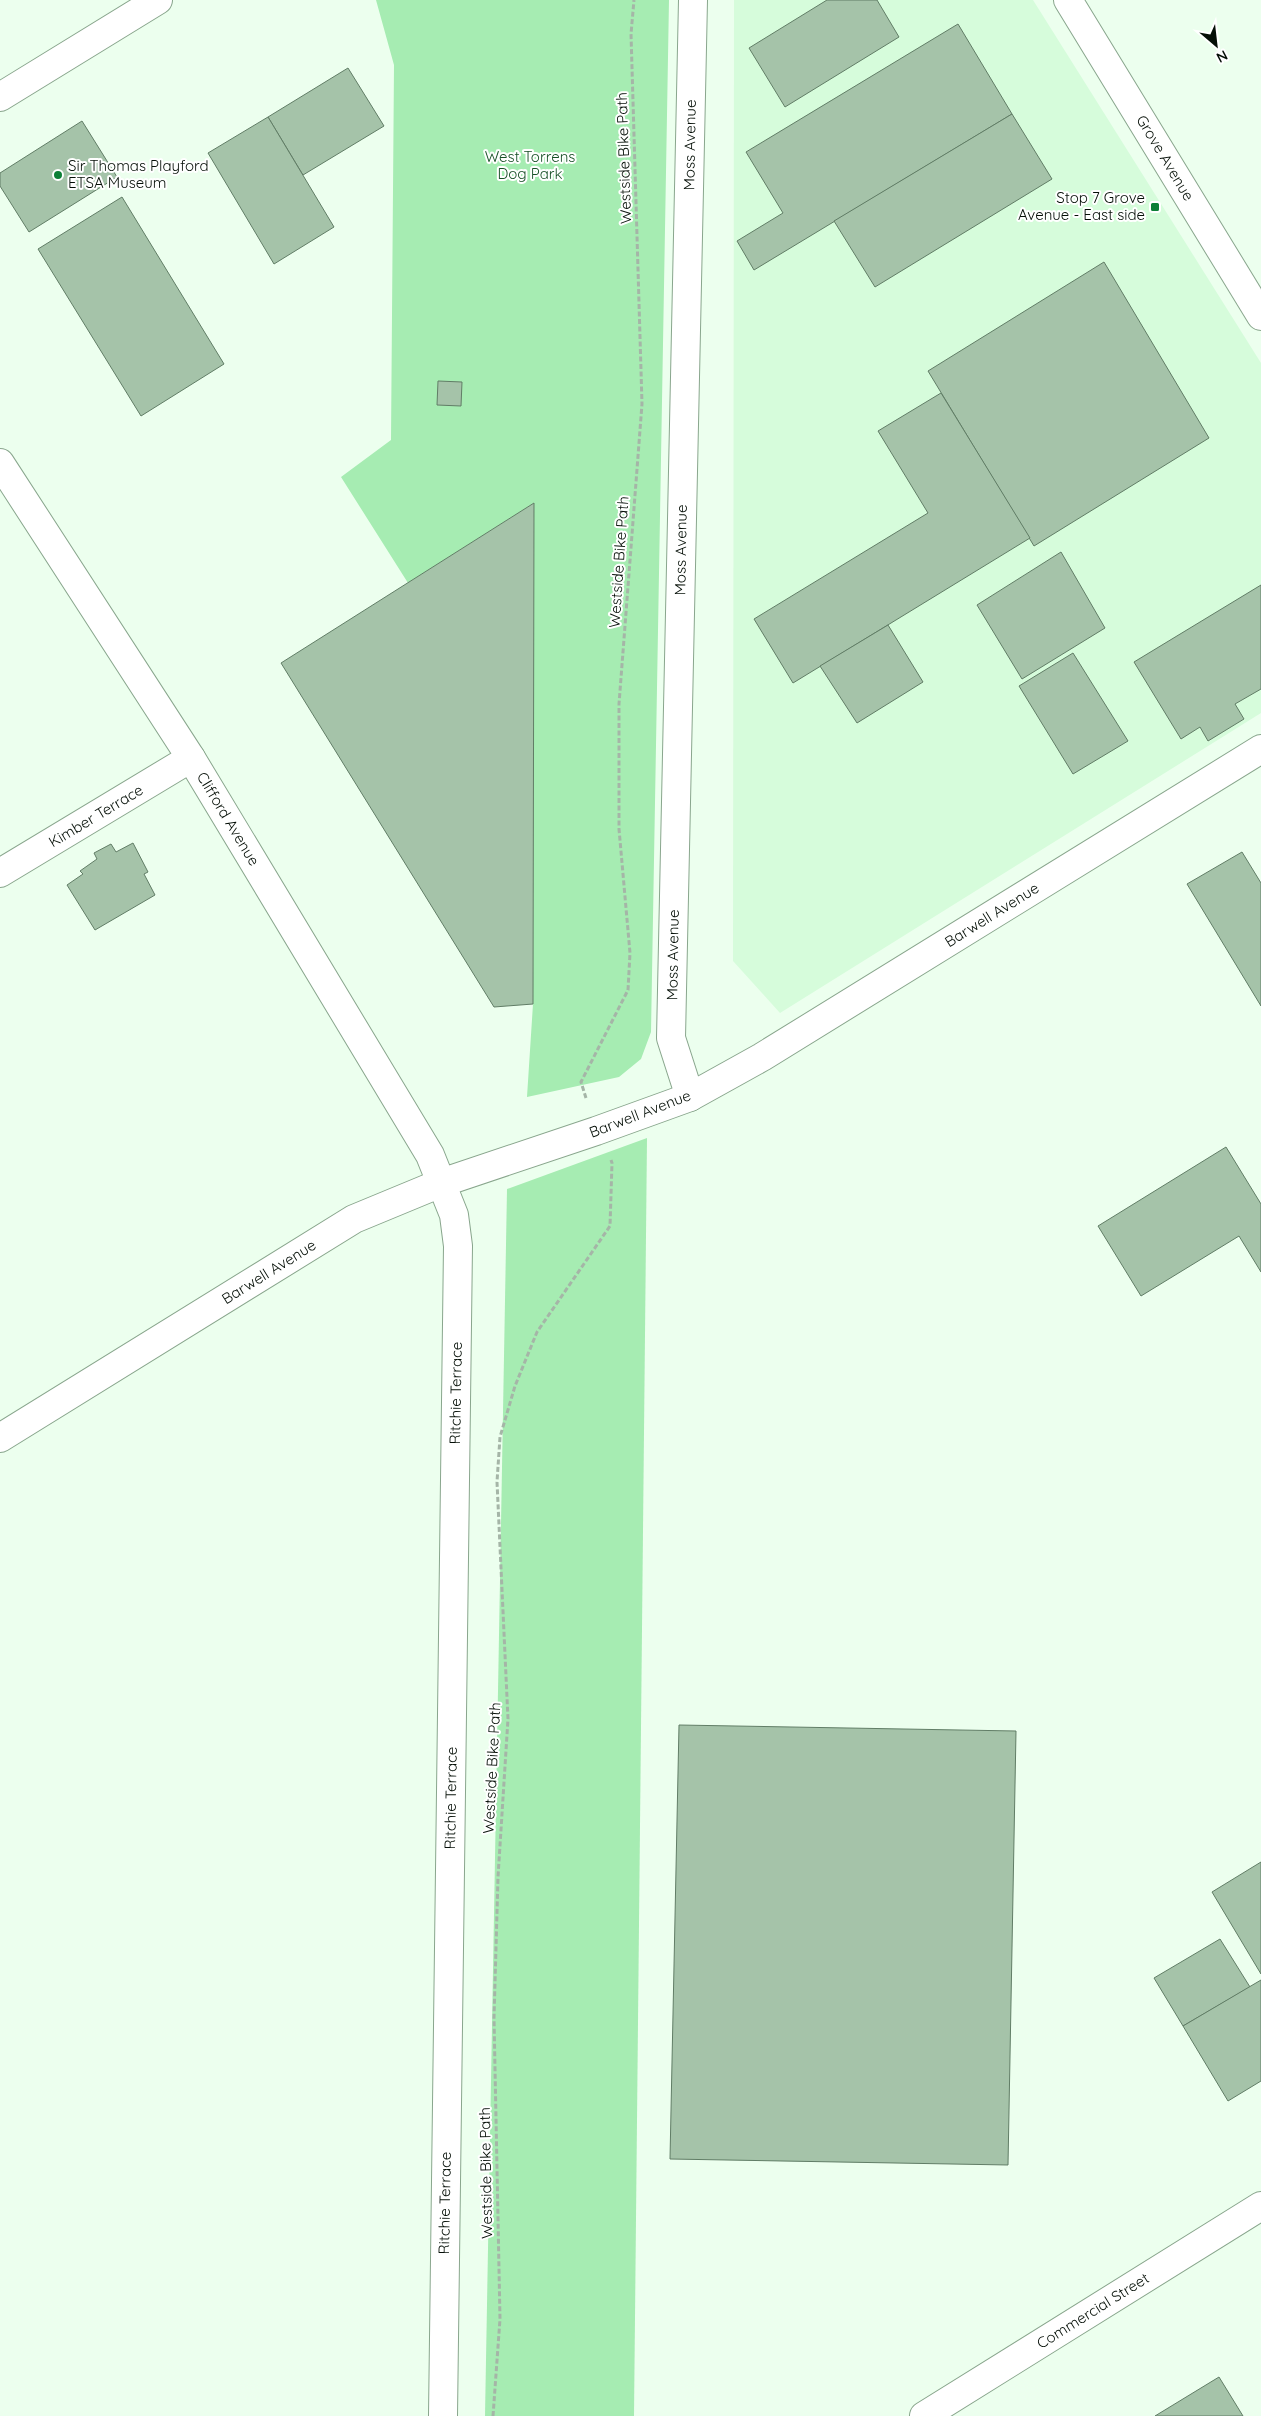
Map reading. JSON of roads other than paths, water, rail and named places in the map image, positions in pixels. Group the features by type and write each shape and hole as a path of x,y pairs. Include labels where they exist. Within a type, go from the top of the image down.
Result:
{"street":[{"path":"0,97 158,0"},
{"name":"Moss Avenue","path":"690,1097 671,1038 693,0"},
{"name":"Grove Avenue","path":"1068,0 1261,316"},
{"name":"Clifford Avenue","path":"0,463 192,758 430,1155 441,1183"},
{"name":"Barwell Avenue","path":"0,1438 354,1219 441,1183 690,1097 762,1057 1261,749"},
{"name":"Kimber Terrace","path":"0,873 192,758"},
{"name":"Ritchie Terrace","path":"441,1183 454,1215 458,1246 442,2416"},
{"name":"Commercial Street","path":"924,2416 1261,2206"}],"place":[{"name":"Sir Thomas Playford ETSA Museum","path":"58,175"},
{"name":"Stop 7 Grove Avenue - East side","path":"1155,207"}],"park label":[{"name":"West Torrens Dog Park","path":"530,166"}]}
